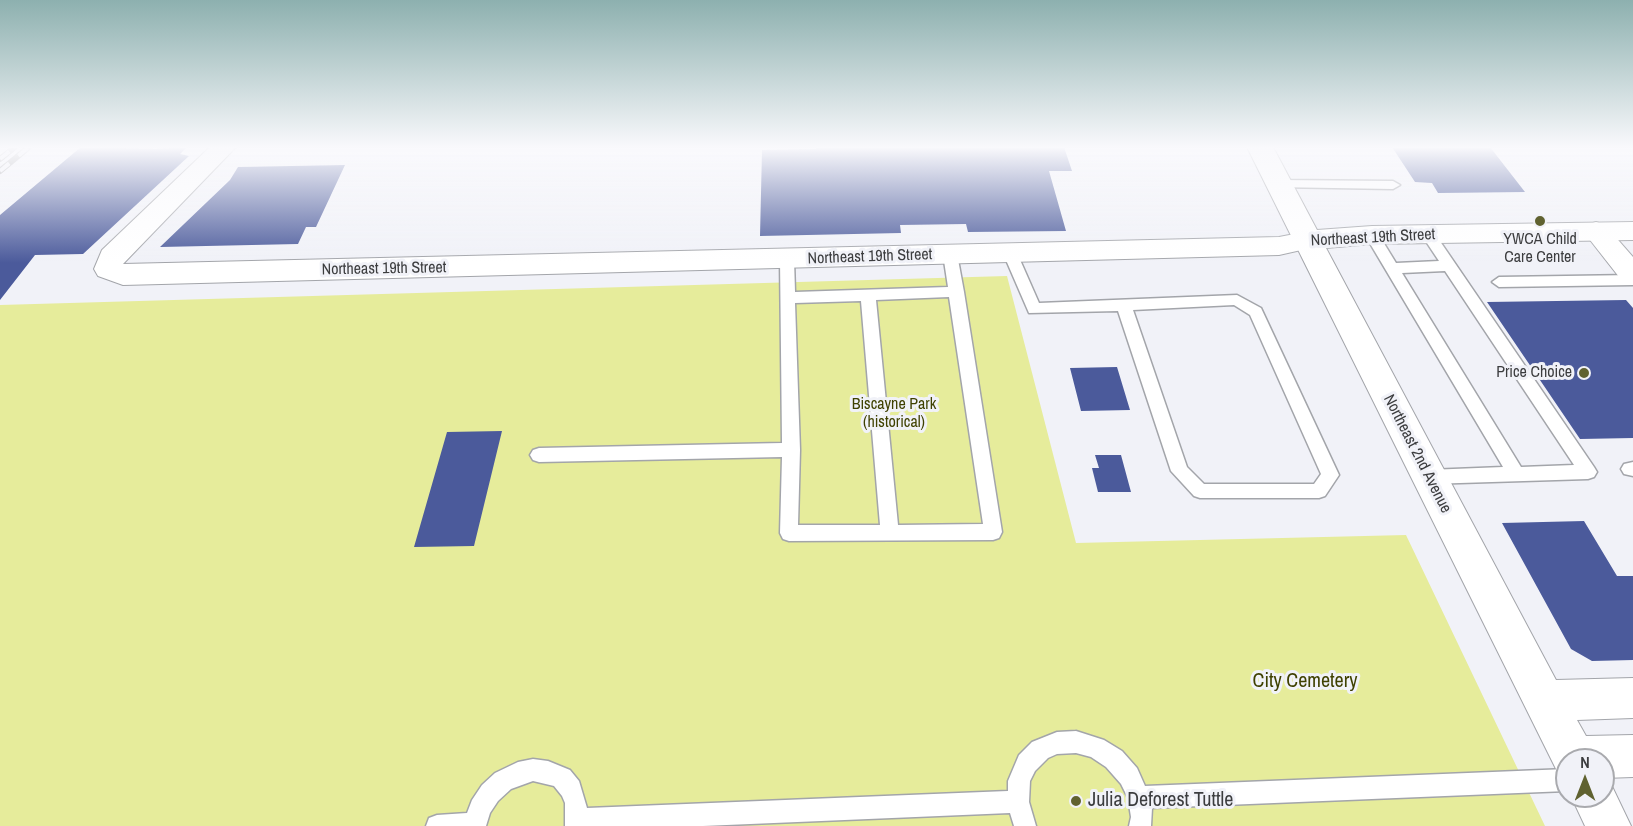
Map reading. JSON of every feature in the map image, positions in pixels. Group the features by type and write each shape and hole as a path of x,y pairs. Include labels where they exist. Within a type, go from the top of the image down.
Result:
{"main road":[{"name":"Northeast 2nd Avenue","path":"1281,186 1544,701 1564,748"},
{"name":"Northeast 19th Street","path":"1310,240 1372,235 1633,231"},
{"path":"1544,701 1633,698"},
{"path":"1615,759 1633,756"},
{"path":"1599,808 1609,826"}],"street":[{"name":"Northeast 19th Street","path":"185,186 112,257 108,269 123,275 787,259 1279,246 1310,240"},
{"path":"1596,231 1633,275"}],"lane":[{"path":"1428,234 1588,472 1428,477"},
{"path":"1372,235 1516,474"},
{"path":"1010,253 1034,309 1124,305 1237,300 1256,312 1330,475 1319,491 1200,491 1180,471 1124,305"},
{"path":"787,259 791,450 789,533 993,532 950,254"},
{"path":"1391,267 1450,266"},
{"path":"1499,282 1633,280"},
{"path":"788,298 957,292"},
{"path":"868,295 890,532"},
{"path":"539,455 791,450"},
{"path":"1025,826 1018,802 1019,781 1027,763 1040,750 1057,743 1076,742 1096,748 1114,759 1129,776 1138,797 1142,817 1140,826"},
{"path":"1138,797 1555,767"},
{"path":"437,826 475,825 480,808 503,781 518,773 533,770 548,772 562,778 572,789 576,803 576,823 1018,802"}],"green space":[{"path":"1007,276 1076,543 1406,535 1545,826 0,826 0,305"}],"building":[{"path":"35,186 157,186 83,254 35,255 0,300 0,215"},
{"path":"224,186 335,186 316,227 306,227 298,244 160,247"},
{"path":"761,186 1053,186 1066,231 968,232 966,224 900,225 901,233 760,236"},
{"path":"1434,186 1520,186 1525,192 1438,193"},
{"name":"Price Choice","path":"1626,300 1633,308 1633,438 1580,439 1487,302"},
{"path":"1117,367 1130,410 1081,411 1070,368"},
{"path":"502,431 474,546 414,547 447,432"},
{"path":"1095,455 1121,455 1131,492 1098,492 1092,468 1099,468"},
{"path":"1584,521 1617,576 1633,576 1633,660 1592,661 1571,649 1502,523"}],"place":[{"name":"YWCA Child Care Center","path":"1540,221"},
{"name":"Price Choice","path":"1584,373"},
{"name":"Julia Deforest Tuttle","path":"1076,801"}],"park label":[{"name":"Biscayne Park (historical)","path":"894,414"},
{"name":"City Cemetery","path":"1305,682"}]}
